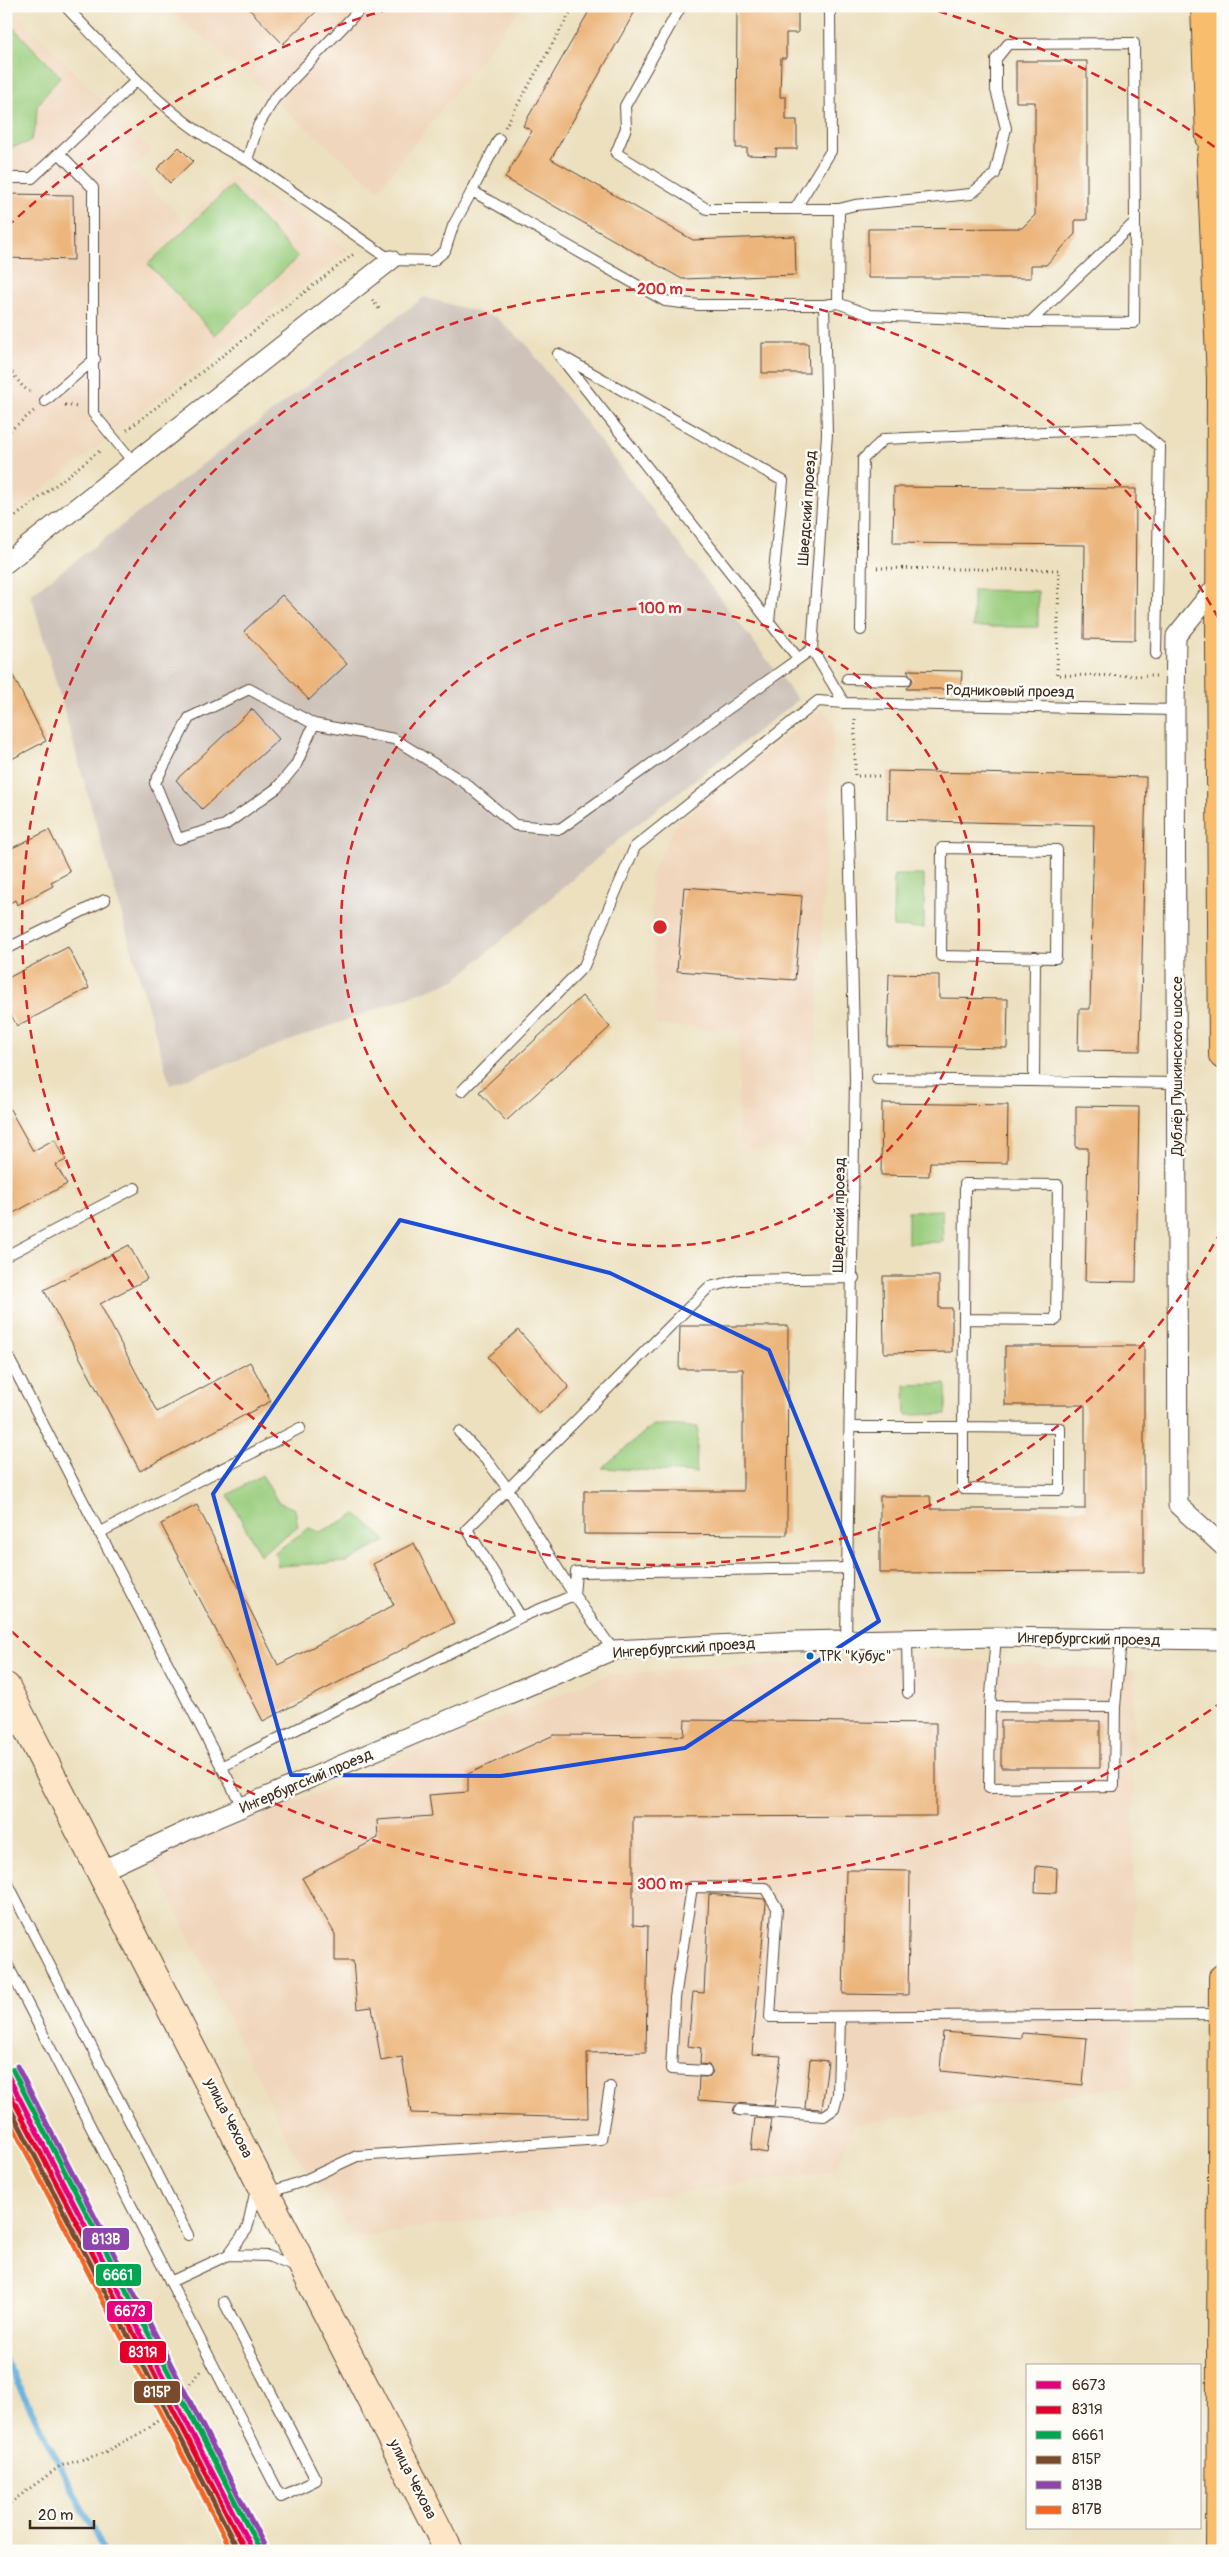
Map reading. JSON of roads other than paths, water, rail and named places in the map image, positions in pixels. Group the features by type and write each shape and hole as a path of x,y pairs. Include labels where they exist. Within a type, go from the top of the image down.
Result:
{"main road":[{"path":"1205,6 1221,378 1220,582 1223,1055"},
{"path":"1211,168 1217,120 1223,113"},
{"path":"1220,2551 1223,1978"}],"street":[{"path":"6,563 391,260"},
{"name":"Дублёр Пушкинского шоссе","path":"1220,582 1176,636 1175,710 1178,1505 1223,1546"},
{"name":"Ингербургский проезд","path":"101,1871 195,1827 613,1650 795,1640 846,1641 996,1637 1223,1640"},
{"name":"улица Чехова","path":"6,1687 449,2551"}],"lane":[{"path":"65,6 163,106 232,153 247,160 391,260 432,261 445,251 453,226 499,139"},
{"path":"247,160 258,126 274,99 363,6"},
{"path":"472,192 665,301 700,305 824,306 838,303 870,315 1030,322 1134,323 1134,43 1008,44 996,59 996,90 1006,128 995,174 971,194 855,205 839,209 707,209 616,153 626,128 624,106 681,6"},
{"path":"795,209 831,151 830,6"},
{"path":"6,178 32,178 137,80"},
{"path":"58,153 93,188 95,359 93,413 134,463"},
{"path":"838,303 839,209"},
{"path":"1030,322 1135,222"},
{"name":"Шведский проезд","path":"812,649 827,434 824,306"},
{"path":"769,622 784,482 558,354 769,622 798,658"},
{"path":"45,401 95,359"},
{"path":"860,630 863,459 884,439 1138,428 1160,447 1156,654"},
{"path":"314,724 296,764 277,788 225,825 178,839 155,783 189,718 249,689 314,724 394,740 465,784 515,826 560,829 812,649 844,703"},
{"path":"847,680 906,680"},
{"name":"Родниковый проезд","path":"462,1091 584,966 635,847 818,701 1175,710"},
{"name":"Шведский проезд","path":"846,1641 854,1278 855,1078 848,789"},
{"path":"942,848 1057,850 1056,958 1035,958 941,956 942,848"},
{"path":"6,948 105,900"},
{"path":"1034,1081 1035,958"},
{"path":"878,1079 1177,1082"},
{"path":"850,1427 963,1427 1060,1428 1060,1490 963,1489 963,1427 965,1184 1058,1185 1056,1320 964,1319"},
{"path":"6,1256 135,1188"},
{"path":"521,1617 467,1529 709,1287 739,1280 854,1278"},
{"path":"6,1352 243,1808"},
{"path":"99,1533 300,1428"},
{"path":"459,1432 488,1462 508,1489 574,1595 613,1650"},
{"path":"574,1595 576,1572 847,1568"},
{"path":"221,1768 521,1617 574,1595"},
{"path":"996,1637 990,1706 989,1788 1114,1786 1115,1707 1121,1639"},
{"path":"907,1640 908,1692"},
{"path":"990,1706 1115,1707"},
{"path":"6,1880 188,2234"},
{"path":"706,2071 671,2069 675,1998 692,1886 765,1888 777,1908 770,2017 1222,2014"},
{"path":"6,1962 281,2497 316,2480 224,2302"},
{"path":"739,2110 824,2116 834,2109 838,2094 840,2017"},
{"path":"228,2255 247,2229 263,2185 304,2181 357,2156 602,2139 610,2088"},
{"path":"170,2282 228,2255 268,2256 307,2272"}],"waterway":[{"path":"6,2361 104,2551"}],"place":[{"name":"ТРК \"Кубус\"","path":"810,1656"}]}
